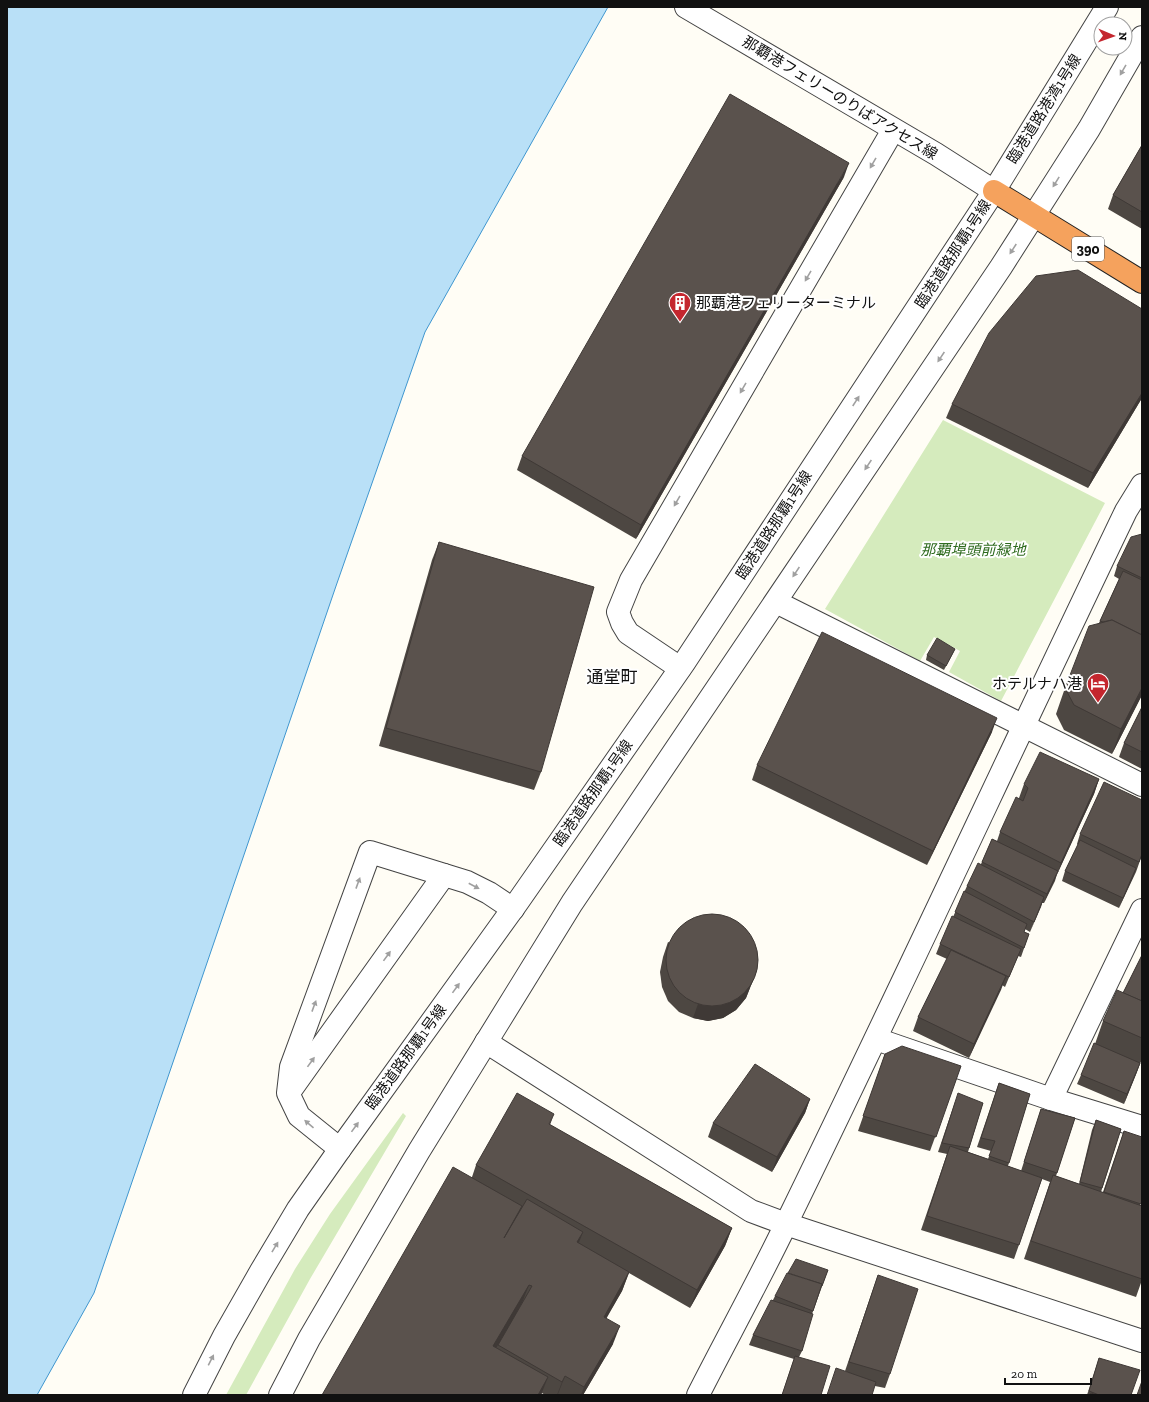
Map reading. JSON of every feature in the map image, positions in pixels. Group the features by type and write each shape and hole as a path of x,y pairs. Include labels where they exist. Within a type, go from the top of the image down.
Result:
{"highway":[{"name":"390","path":"994,191 1142,282"}],"street":[{"name":"那覇港フェリーのりばアクセス線","path":"686,7 994,191"},
{"name":"臨港道路港湾1号線","path":"994,191 1107,7"},
{"path":"280,1395 309,1339 362,1247 419,1151 572,903 992,280 1089,129 1142,36"},
{"path":"680,668 628,634 618,612 624,595 631,580 893,130"},
{"name":"臨港道路那覇1号線","path":"194,1395 224,1336 298,1210 340,1149 513,909 680,668 994,191"},
{"path":"698,1395 786,1224 876,1039 1023,725 1134,516 1142,484"},
{"path":"776,602 1142,785"},
{"path":"340,1149 299,1116 288,1093 291,1067 370,852 467,882 489,893 513,909"},
{"path":"288,1093 444,875"},
{"path":"1052,1099 1142,910"},
{"path":"876,1039 1052,1099 1142,1127"},
{"path":"486,1042 751,1211 786,1224 1142,1341"}],"green space":[{"name":"那覇埠頭前緑地","path":"943,420 1105,503 1001,701 949,672 960,651 934,637 920,661 825,609"},
{"path":"403,1113 406,1116 310,1279 246,1395 226,1395 295,1269 330,1214"}],"water":[{"path":"7,7 608,7 425,332 336,586 94,1293 37,1395 7,1395"}],"building":[{"name":"那覇港フェリーターミナル","path":"730,94 849,163 641,525 522,456"},
{"path":"1142,145 1142,212 1113,195"},
{"path":"1078,270 1142,309 1142,393 1093,473 952,404 989,333 1036,276"},
{"path":"1142,534 1142,578 1117,566 1131,537"},
{"path":"439,542 594,587 541,772 386,728"},
{"path":"1123,571 1142,580 1142,635 1112,620 1103,622 1100,621"},
{"name":"ホテルナハ港","path":"1112,620 1142,635 1142,688 1121,729 1074,705 1065,688 1089,626"},
{"path":"822,632 997,718 933,851 757,765"},
{"path":"937,638 955,649 946,666 927,655"},
{"path":"1142,707 1142,752 1124,743"},
{"path":"1040,752 1099,779 1061,863 1000,832 1016,797 1023,801 1028,788 1024,784"},
{"path":"1104,782 1142,800 1142,854 1139,862 1080,834"},
{"path":"992,839 1058,871 1047,894 982,862"},
{"path":"1080,840 1136,868 1123,898 1065,871"},
{"path":"978,863 1044,897 1034,922 967,886"},
{"path":"964,891 1027,924 1024,932 1029,934 1024,948 955,912"},
{"path":"712,914 730,917 745,927 755,942 758,960 755,978 745,993 730,1003 712,1006 694,1003 679,993 669,978 666,960 669,942 679,927 694,917"},
{"path":"952,916 1021,949 1009,977 940,944"},
{"path":"951,950 1006,976 974,1044 918,1017"},
{"path":"1142,955 1142,1001 1123,993"},
{"path":"1117,990 1142,1001 1142,1038 1103,1021"},
{"path":"1094,1043 1140,1063 1127,1094 1081,1075"},
{"path":"902,1046 961,1066 936,1137 863,1116 885,1054"},
{"path":"755,1064 810,1099 777,1157 713,1123"},
{"path":"999,1083 1030,1094 1009,1163 989,1156 995,1141 981,1138"},
{"path":"517,1093 554,1114 549,1124 732,1228 697,1290 476,1165"},
{"path":"958,1093 983,1103 969,1148 942,1143"},
{"path":"1041,1109 1075,1118 1057,1173 1024,1162"},
{"path":"1096,1120 1121,1129 1102,1188 1080,1182"},
{"path":"1124,1131 1142,1137 1141,1204 1104,1192"},
{"path":"950,1146 1042,1178 1019,1245 927,1216"},
{"path":"453,1167 522,1206 504,1238 527,1199 583,1232 577,1242 629,1272 604,1317 620,1326 584,1387 565,1376 562,1382 498,1345 532,1286 529,1285 493,1346 548,1377 538,1395 322,1395"},
{"path":"1053,1175 1142,1206 1142,1279 1031,1241"},
{"path":"796,1259 828,1270 822,1286 822,1284 788,1273"},
{"path":"787,1273 822,1284 813,1311 775,1296"},
{"path":"878,1275 918,1289 890,1374 849,1362"},
{"path":"771,1300 813,1314 802,1351 753,1335"},
{"path":"795,1356 830,1366 821,1395 782,1395"},
{"path":"1099,1358 1140,1370 1131,1395 1099,1395 1089,1391"},
{"path":"836,1368 876,1382 872,1395 827,1395"},
{"path":"1142,1381 1142,1395 1137,1395"}],"place":[{"name":"那覇港フェリーターミナル","path":"680,322"},
{"name":"ホテルナハ港","path":"1098,704"}],"district":[{"name":"通堂町","path":"612,677"}]}
